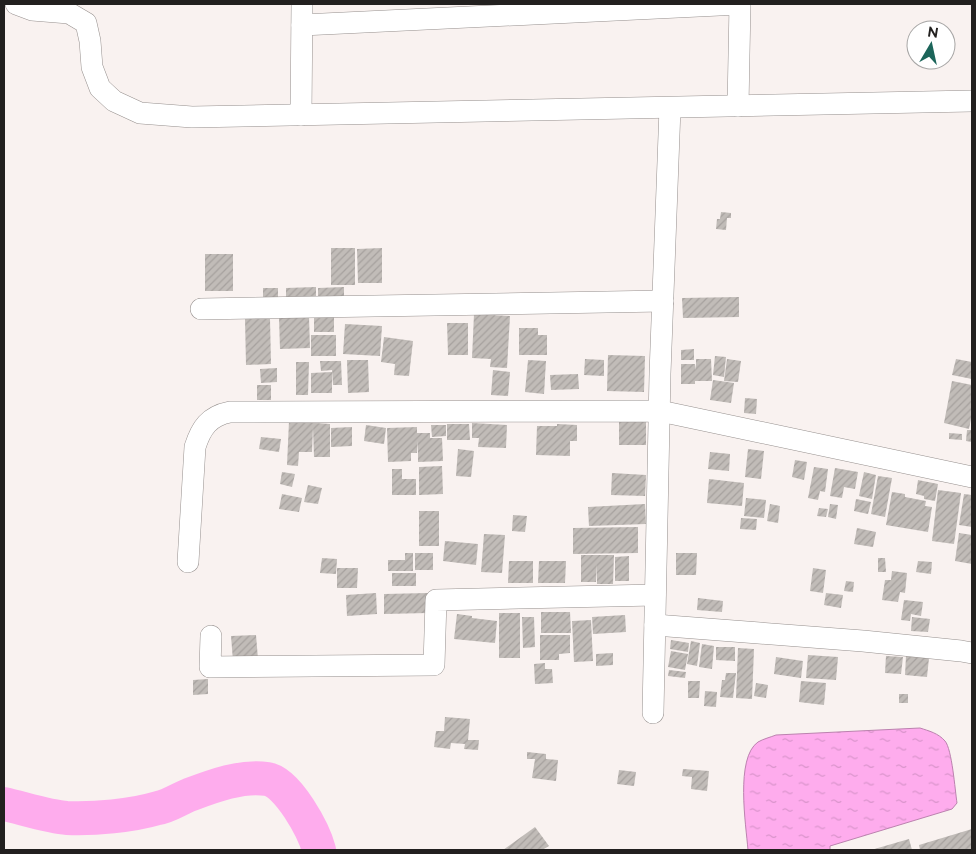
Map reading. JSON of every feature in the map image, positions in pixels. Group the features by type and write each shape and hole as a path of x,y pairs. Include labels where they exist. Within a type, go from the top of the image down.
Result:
{"street":[{"path":"16,4 32,10 70,13 86,23 92,67 100,88 114,101 140,113 192,118 972,101"},
{"path":"301,115 302,14 740,4 738,106"},
{"path":"653,713 663,301 670,108"},
{"path":"201,309 663,301"},
{"path":"188,562 195,447 201,430 206,423 220,414 230,412 660,411 972,477"},
{"path":"211,636 210,667 434,665 436,600 655,595"},
{"path":"655,625 862,641 972,653"}],"water":[{"path":"920,728 939,736 947,745 957,803 952,809 830,846 830,850 748,850 744,809 744,777 746,762 751,750 758,742 776,735"}],"building":[{"path":"721,212 731,213 731,218 727,218 726,230 716,229 717,219 720,219"},
{"path":"331,248 355,248 355,285 331,285"},
{"path":"382,248 382,283 358,283 357,249"},
{"path":"205,254 233,254 233,291 205,291"},
{"path":"316,287 316,304 286,305 286,288"},
{"path":"344,287 344,298 318,299 318,288"},
{"path":"263,288 278,288 278,304 263,304"},
{"path":"739,297 739,317 683,318 682,298"},
{"path":"314,313 334,313 334,332 314,332"},
{"path":"474,314 510,316 507,368 490,367 491,359 472,358"},
{"path":"309,317 310,348 280,349 279,318"},
{"path":"245,319 270,319 271,364 246,365"},
{"path":"447,323 468,323 468,355 448,355"},
{"path":"345,324 382,326 380,356 343,354"},
{"path":"519,328 538,328 538,335 547,335 547,355 519,355"},
{"path":"311,335 336,335 336,356 311,356"},
{"path":"384,337 413,341 409,376 394,375 395,364 381,362"},
{"path":"694,349 694,360 681,360 681,350"},
{"path":"608,355 645,356 644,392 607,391"},
{"path":"715,356 726,357 724,377 713,375"},
{"path":"585,359 604,360 604,376 584,375"},
{"path":"696,359 711,359 712,381 695,381 695,384 681,384 681,364 695,364 696,370"},
{"path":"727,359 741,361 738,382 724,381"},
{"path":"956,359 972,362 972,379 952,375"},
{"path":"347,360 368,360 369,392 348,393"},
{"path":"528,360 546,361 544,394 525,392"},
{"path":"320,361 341,361 342,385 333,385 332,370 321,371"},
{"path":"296,362 309,362 308,395 296,395"},
{"path":"277,368 277,382 261,383 260,369"},
{"path":"493,370 510,372 508,396 491,395"},
{"path":"332,372 332,393 311,393 311,373"},
{"path":"578,374 579,389 551,390 550,375"},
{"path":"713,380 734,383 731,403 710,400"},
{"path":"952,381 972,385 972,414 969,429 944,423"},
{"path":"257,385 271,385 271,400 257,400"},
{"path":"745,398 757,399 756,414 744,413"},
{"path":"289,421 330,424 330,457 314,457 313,427 312,452 299,452 298,466 287,465"},
{"path":"619,421 646,421 646,445 619,445"},
{"path":"472,423 507,425 506,448 478,447 479,438 472,438"},
{"path":"447,424 469,424 470,440 447,440"},
{"path":"557,424 577,425 577,441 570,441 570,456 536,455 537,426 557,426"},
{"path":"366,425 386,428 384,444 364,441"},
{"path":"431,425 446,425 446,436 432,437"},
{"path":"352,427 352,446 331,447 331,428"},
{"path":"417,427 417,433 430,433 430,438 442,438 443,461 418,462 418,441 417,453 411,453 411,461 388,462 387,428"},
{"path":"967,430 972,430 972,442 966,441"},
{"path":"949,433 962,434 962,440 949,439"},
{"path":"261,437 281,439 279,452 259,449"},
{"path":"458,449 474,451 471,477 456,476"},
{"path":"748,449 764,451 761,479 745,477"},
{"path":"710,452 730,454 729,471 708,469"},
{"path":"795,460 807,462 804,480 792,477"},
{"path":"442,466 443,494 419,495 419,467"},
{"path":"814,467 828,469 825,492 820,491 818,500 808,498"},
{"path":"835,468 858,472 855,489 844,487 842,498 830,496"},
{"path":"392,469 402,469 402,479 416,479 416,495 392,495"},
{"path":"282,472 295,474 292,487 280,484"},
{"path":"864,472 876,475 872,499 859,496"},
{"path":"612,473 646,475 645,496 611,495"},
{"path":"878,476 892,478 885,517 871,514"},
{"path":"709,479 744,483 742,506 707,503"},
{"path":"918,480 938,484 935,501 924,499 924,496 916,494"},
{"path":"308,485 322,488 318,504 304,502"},
{"path":"938,490 961,493 954,544 932,541"},
{"path":"892,492 905,494 905,497 926,501 925,506 932,507 928,532 886,525"},
{"path":"282,494 302,498 299,512 279,509"},
{"path":"964,494 972,495 972,527 959,525"},
{"path":"746,498 766,500 764,518 744,516"},
{"path":"856,499 871,502 868,514 854,511"},
{"path":"645,504 646,524 589,526 588,507"},
{"path":"770,504 780,506 778,523 767,521"},
{"path":"830,504 838,505 836,519 828,517"},
{"path":"819,508 828,509 826,517 817,516"},
{"path":"419,511 439,511 439,546 419,546"},
{"path":"513,515 527,516 525,532 512,531"},
{"path":"741,518 757,519 756,530 740,529"},
{"path":"638,527 638,553 573,554 573,528"},
{"path":"857,528 876,532 873,547 854,544"},
{"path":"959,533 972,535 972,564 955,561"},
{"path":"484,534 505,535 502,573 481,572"},
{"path":"445,541 478,544 476,565 443,561"},
{"path":"405,553 413,553 413,571 388,571 388,560 405,560"},
{"path":"415,553 433,553 433,570 415,570"},
{"path":"676,553 697,553 696,575 676,575"},
{"path":"581,555 614,555 613,584 597,584 597,564 596,582 581,582"},
{"path":"629,556 629,581 615,581 615,557"},
{"path":"322,558 337,559 336,574 320,573"},
{"path":"878,558 885,558 886,572 878,572"},
{"path":"509,561 533,561 533,583 508,583"},
{"path":"539,561 566,561 565,583 538,583"},
{"path":"918,561 932,562 931,574 916,572"},
{"path":"337,568 358,568 357,588 337,588"},
{"path":"813,568 826,570 823,593 810,591"},
{"path":"892,571 907,573 905,593 900,592 898,602 882,600 885,580 891,580"},
{"path":"392,573 416,573 416,586 392,586"},
{"path":"846,581 854,582 853,592 844,591"},
{"path":"376,593 377,614 347,616 346,595"},
{"path":"428,593 428,613 384,614 384,594"},
{"path":"826,593 843,595 841,608 824,605"},
{"path":"698,598 723,601 722,612 697,610"},
{"path":"904,600 923,602 921,616 911,614 910,621 901,620"},
{"path":"541,612 570,612 571,633 541,633"},
{"path":"499,613 520,613 520,658 499,658"},
{"path":"457,614 497,621 495,643 454,639"},
{"path":"625,615 626,632 593,634 592,617"},
{"path":"522,617 534,617 535,647 523,648"},
{"path":"912,617 930,619 928,632 911,631"},
{"path":"591,620 593,661 574,662 572,621"},
{"path":"256,635 258,659 233,661 231,636"},
{"path":"540,635 570,635 570,653 559,654 559,660 540,660"},
{"path":"671,640 689,643 688,652 670,649"},
{"path":"691,641 700,643 697,666 687,664"},
{"path":"702,644 714,646 712,669 699,667"},
{"path":"716,647 735,647 735,661 716,660"},
{"path":"738,648 754,649 752,699 736,698"},
{"path":"671,651 688,654 685,670 668,667"},
{"path":"613,653 613,665 596,666 596,654"},
{"path":"808,655 838,657 836,680 806,678"},
{"path":"886,656 903,657 901,674 885,673"},
{"path":"906,656 929,658 927,677 905,675"},
{"path":"776,657 803,661 801,678 774,674"},
{"path":"545,663 545,669 552,669 553,683 535,684 534,664"},
{"path":"669,670 686,672 685,678 668,676"},
{"path":"726,673 736,673 733,698 720,697 722,680 725,680"},
{"path":"208,679 208,694 193,695 193,680"},
{"path":"688,681 700,681 699,698 688,698"},
{"path":"801,681 826,683 824,705 799,702"},
{"path":"756,683 768,685 766,698 754,696"},
{"path":"705,691 717,692 716,707 704,706"},
{"path":"899,694 908,694 908,703 899,703"},
{"path":"445,717 470,719 468,740 479,740 478,750 464,749 465,744 451,743 450,749 434,747 436,731 444,731"},
{"path":"527,752 546,754 546,759 558,760 556,781 532,778 535,759 527,759"},
{"path":"683,769 709,771 707,791 691,789 692,777 682,776"},
{"path":"619,770 636,772 634,786 617,784"},
{"path":"535,827 549,846 542,850 503,850"},
{"path":"972,829 972,850 920,850 919,845"},
{"path":"909,839 912,850 871,850"}],"waterway":[{"path":"4,804 60,817 113,816 162,807 189,795 228,782 257,778 267,779 275,782 283,789 299,808 312,831 319,850"}]}
